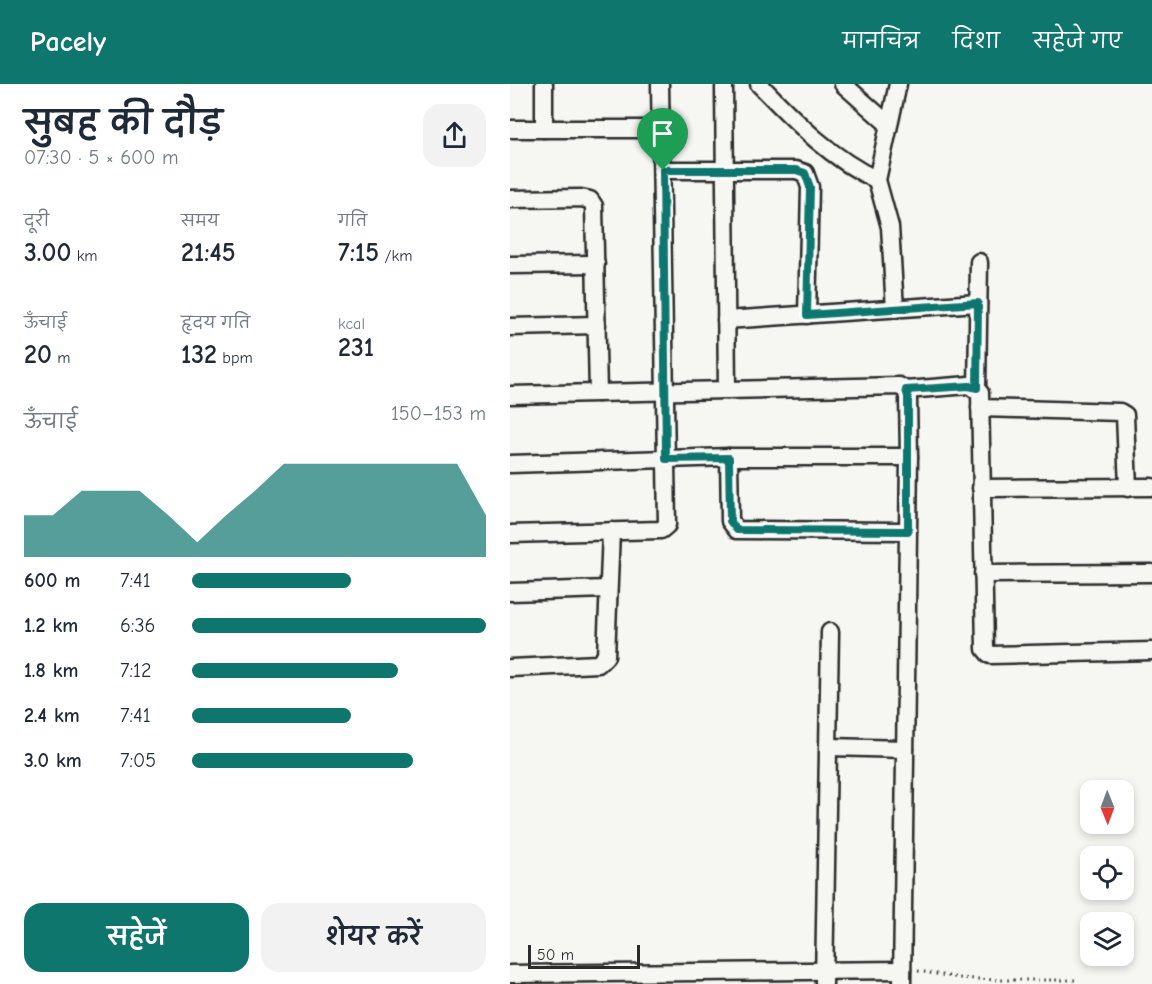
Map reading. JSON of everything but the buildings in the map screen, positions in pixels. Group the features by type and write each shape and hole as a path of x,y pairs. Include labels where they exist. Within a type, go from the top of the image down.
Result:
{"street":[{"path":"544,84 544,129"},
{"path":"510,534 661,530 667,525 667,391 660,84"},
{"path":"759,84 806,131 841,160 877,180"},
{"path":"843,84 888,124"},
{"path":"895,309 890,228 877,180 897,84"},
{"path":"724,87 727,390"},
{"path":"510,129 662,129"},
{"path":"663,170 796,170 809,177 807,315"},
{"path":"510,199 590,200 596,216 598,393"},
{"path":"979,262 977,388 980,393 985,649 990,655 1152,651"},
{"path":"510,265 596,264"},
{"path":"726,320 978,303"},
{"path":"510,327 597,325"},
{"path":"510,395 899,386 906,390 969,386 977,388"},
{"path":"510,974 902,977 909,457 906,390"},
{"path":"980,408 1120,412 1125,415 1128,488"},
{"path":"510,464 666,459 909,457"},
{"path":"729,458 730,521 737,530 908,531"},
{"path":"981,488 1152,488"},
{"path":"510,668 598,664 606,657 611,531"},
{"path":"983,574 1152,573"},
{"path":"510,592 608,589"},
{"path":"824,978 830,747 830,632"},
{"path":"830,747 905,749"}],"path":[{"path":"902,977 1075,980"}],"route":[{"path":"663,170 796,170 809,177 807,315 978,303 977,388 969,386 906,390 909,457 908,531 737,530 732,527 730,521 729,458 666,459 663,170"}]}
